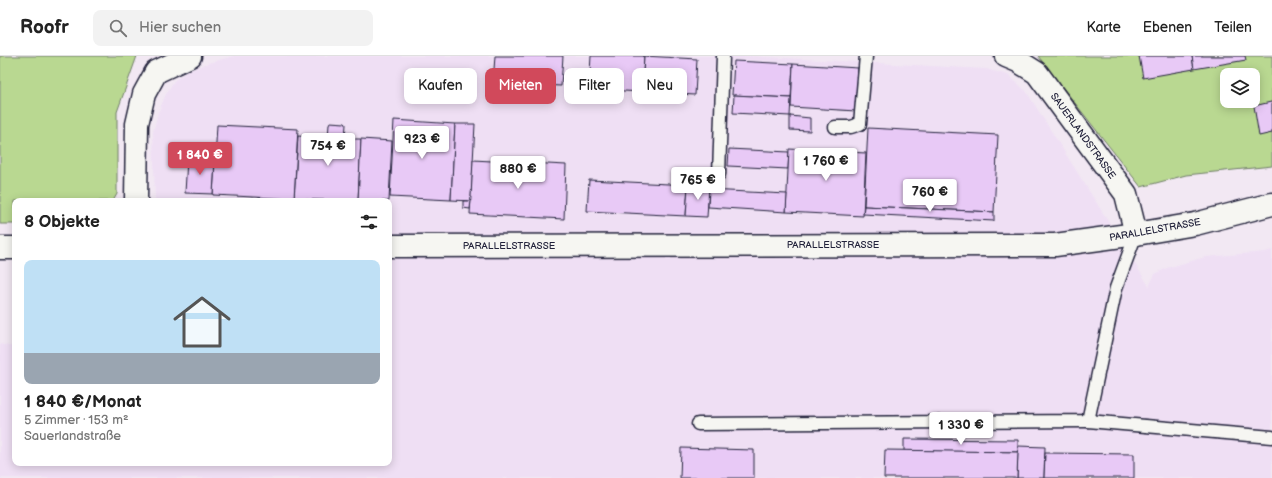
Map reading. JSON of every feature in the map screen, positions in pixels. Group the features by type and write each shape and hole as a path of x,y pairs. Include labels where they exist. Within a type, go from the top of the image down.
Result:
{"street":[{"path":"136,198 137,124 144,94 156,72 190,56"},
{"name":"SAUERLANDSTRASSE","path":"1006,56 1018,61 1037,73 1126,194 1136,234"},
{"name":"PARALLELSTRASSE","path":"392,246 1055,245 1195,224 1272,204"},
{"path":"0,248 12,248"}],"lane":[{"path":"719,174 723,56"},
{"path":"834,127 851,127 860,124 866,56"},
{"path":"1088,421 1116,288 1136,234"},
{"path":"698,424 1088,421 1272,437"}],"shaded area":[{"path":"234,56 750,56 986,69 1008,75 1026,91 1149,286 1155,274 1167,268 1205,257 1265,252 1272,250 1272,478 0,478 0,344 12,346 12,466 392,466 392,198 155,198 153,132 158,113 166,94 174,81 188,71 208,63"}],"green space":[{"path":"0,56 137,56 117,112 117,194 115,198 12,198 12,224 0,224"},
{"path":"1038,56 1272,56 1272,166 1186,175 1141,187"}],"building":[{"path":"495,56 563,56 561,86 556,86 556,68 494,68"},
{"path":"591,56 644,56 643,68 632,68 632,91 624,91 624,68 590,68"},
{"path":"644,56 697,59 695,95 687,95 687,68 643,68"},
{"path":"1139,56 1192,56 1194,69 1143,78"},
{"path":"1192,56 1245,56 1246,60 1194,69"},
{"path":"734,61 793,64 791,98 732,95"},
{"path":"793,64 858,68 856,111 791,107"},
{"path":"734,95 791,98 790,116 733,113"},
{"path":"1272,102 1272,133 1259,136 1254,108 1260,108 1260,105"},
{"path":"790,116 810,118 810,131 790,130"},
{"path":"394,120 455,124 451,200 390,197"},
{"path":"330,122 345,123 345,139 361,139 358,198 294,198 298,136 328,138"},
{"path":"455,124 475,124 471,201 451,200"},
{"path":"217,125 298,129 294,198 213,195"},
{"path":"868,128 998,135 994,212 864,206"},
{"path":"361,139 392,141 389,198 358,198"},
{"path":"729,149 789,152 788,169 728,166"},
{"path":"789,149 866,153 863,216 786,212"},
{"path":"187,159 215,160 213,194 185,193"},
{"path":"473,160 566,165 564,219 470,214"},
{"path":"589,180 688,185 686,216 587,211"},
{"path":"688,185 709,186 707,217 686,216"},
{"path":"709,190 787,194 786,212 708,207"},
{"path":"463,201 471,201 470,209 463,208"},
{"path":"864,206 994,212 994,221 863,214"},
{"path":"904,439 1018,440 1018,452 904,451"},
{"path":"1018,446 1045,447 1044,478 1017,478"},
{"path":"681,448 754,450 754,478 680,478"},
{"path":"885,450 1018,452 1017,478 884,478"},
{"path":"1045,453 1134,454 1134,478 1044,478"}]}
